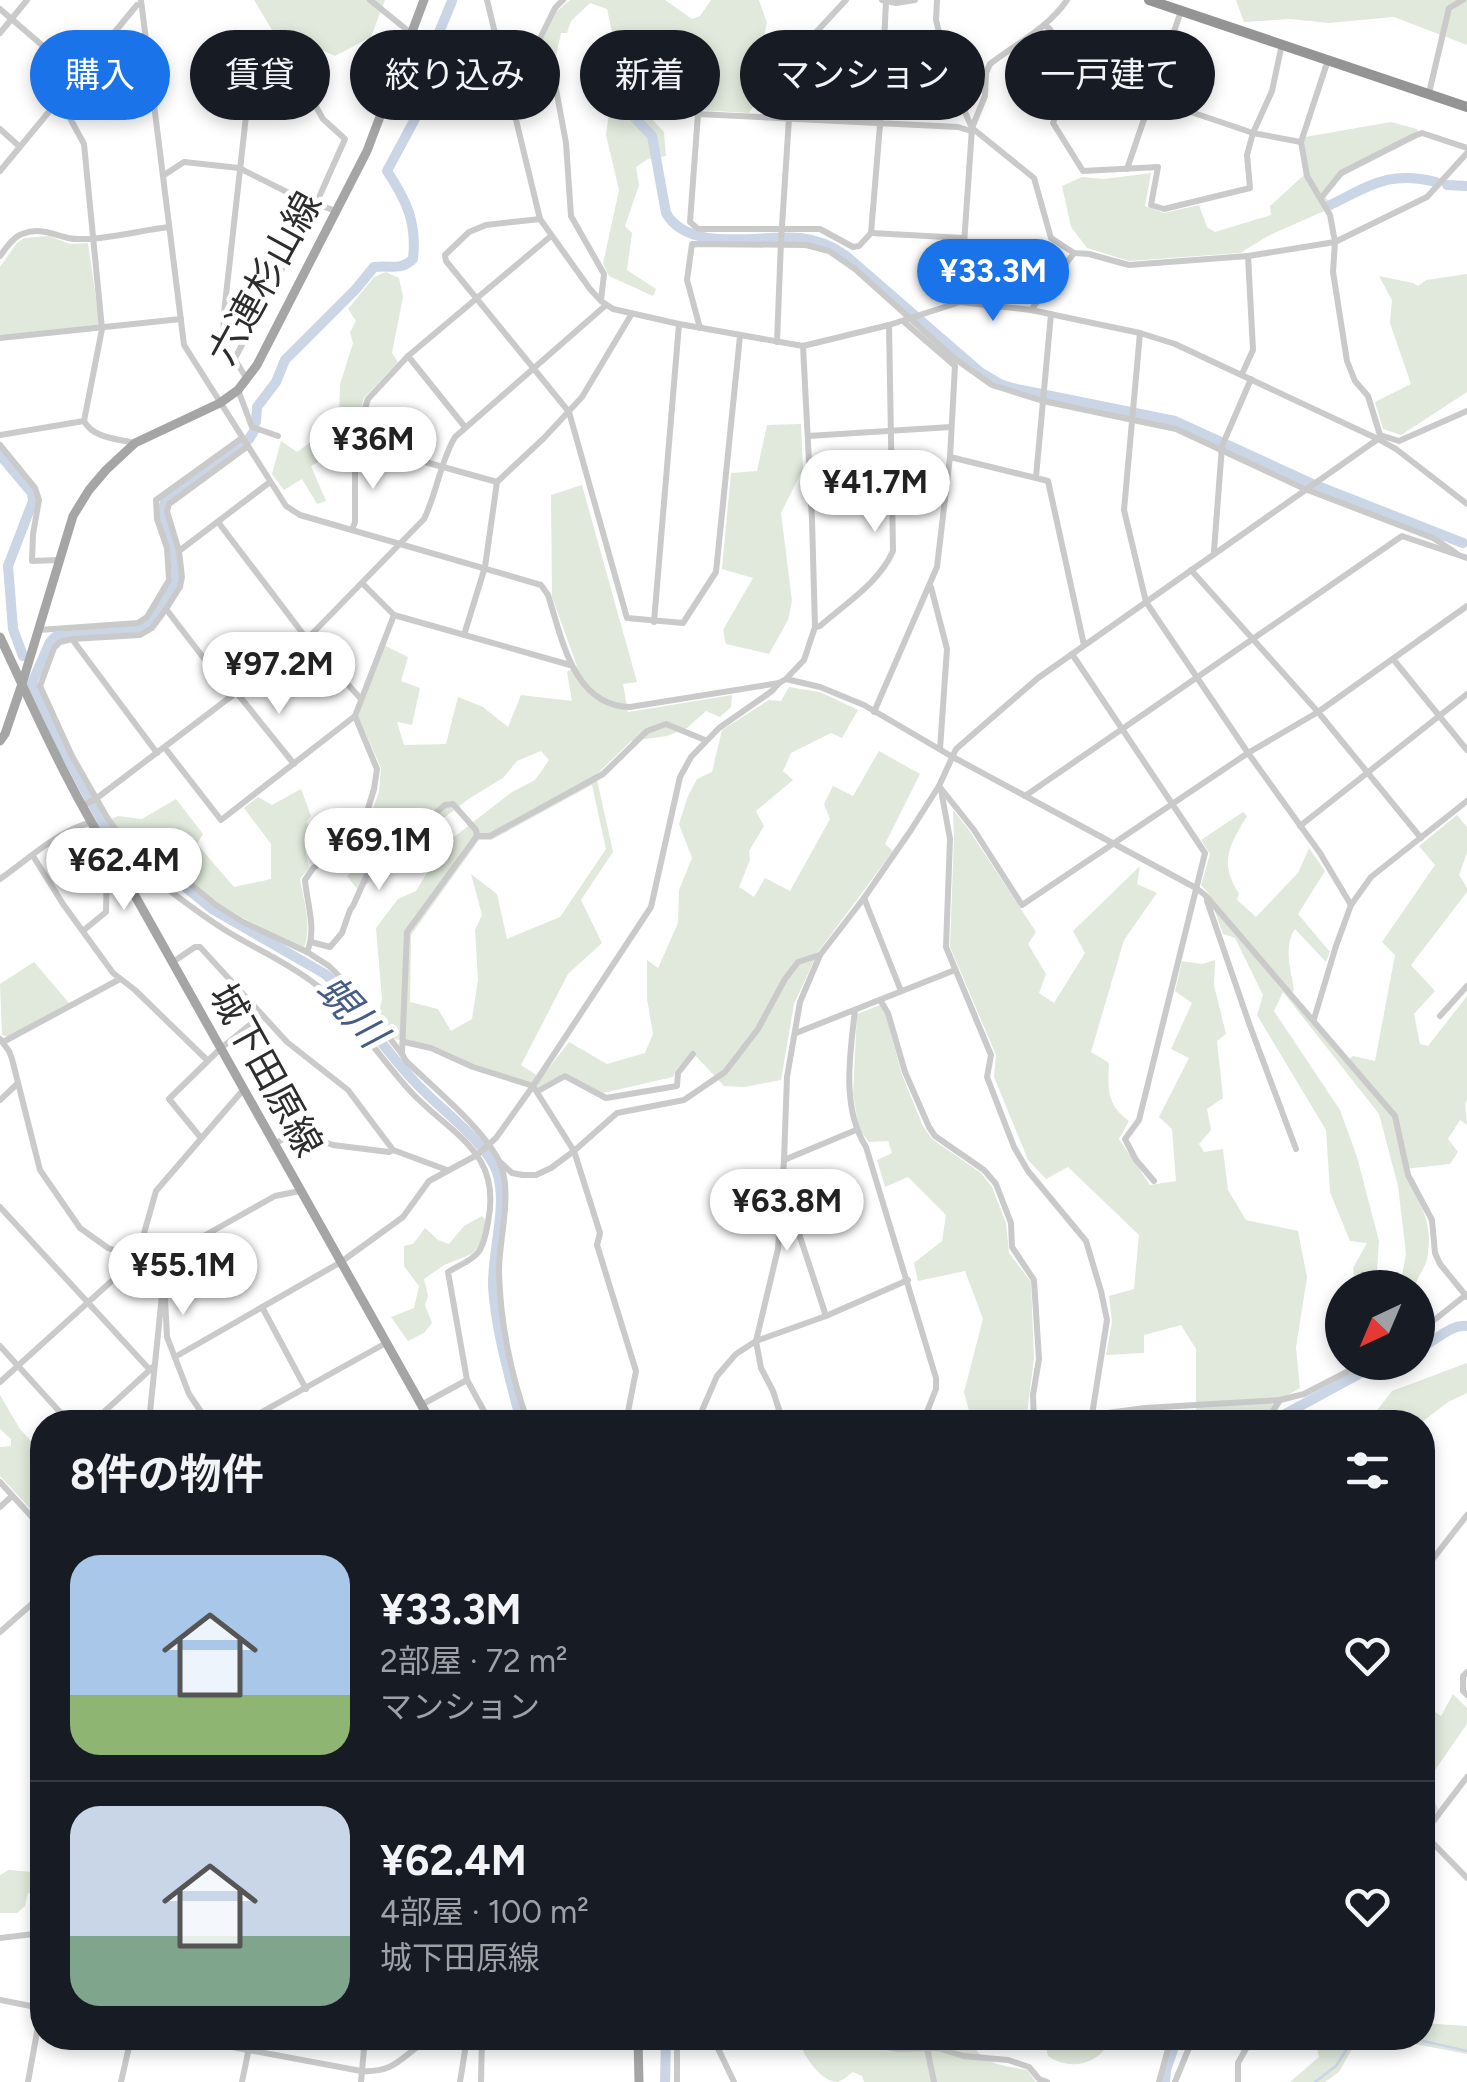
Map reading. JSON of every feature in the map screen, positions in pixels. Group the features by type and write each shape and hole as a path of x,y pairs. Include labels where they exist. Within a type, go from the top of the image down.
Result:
{"highway":[{"path":"1149,0 1467,107"}],"main road":[{"name":"六連杉山線","path":"413,30 424,0"},
{"name":"六連杉山線","path":"0,742 6,734 73,516 89,490 135,443 220,403 247,380 338,212 379,120"},
{"name":"城下田原線","path":"0,637 53,751 90,802 92,822 425,1410"},
{"path":"638,2050 638,2082"}],"street":[{"path":"0,33 27,0"},
{"path":"130,0 141,5"},
{"path":"370,0 407,30"},
{"path":"488,0 495,30"},
{"path":"543,30 562,0"},
{"path":"818,30 846,0"},
{"path":"700,328 687,280 692,244 781,237 820,229 853,247 871,233 884,1 915,0"},
{"path":"937,0 936,20 944,52 971,129 1034,178 1051,238 1074,253 1129,265 1248,256 1335,242 1426,197 1467,150 1422,134 1414,136 1342,173 1322,197"},
{"path":"960,302 971,129 984,96 986,73 990,64 1044,25 1067,0"},
{"path":"1428,93 1449,8 1463,0"},
{"path":"119,30 141,5"},
{"path":"141,5 184,345 286,506 300,514 541,585 548,595 571,666 600,700 615,707 782,681 820,687 874,712 1196,888 1395,1116 1408,1175 1432,1220 1435,1253 1466,1296 1435,1320"},
{"path":"0,9 30,34"},
{"path":"1175,30 1181,11"},
{"path":"1044,25 1050,30"},
{"path":"1054,120 1083,172 1158,167 1151,206 1164,209 1250,188 1247,154 1272,91 1282,44"},
{"path":"234,360 316,204 345,139 322,119 310,96 291,82 274,58 247,107 223,341 234,360 247,380"},
{"path":"1328,60 1301,142 1307,176 1330,215 1335,242 1333,272 1347,361 1355,382 1368,396 1379,437 1467,504"},
{"path":"90,802 307,639 424,518 448,449 465,427 604,303 604,274 571,216 560,111"},
{"path":"740,116 698,114 690,222 693,226 698,230 781,237 829,251 855,269 955,366 950,458 937,567 874,712"},
{"path":"0,171 43,120"},
{"path":"71,120 84,144 102,329 84,421 94,432 135,443"},
{"path":"516,120 540,219 604,303 632,315 803,346 960,302 1031,310 1175,344 1379,437 1400,441 1467,410"},
{"path":"777,342 789,120"},
{"path":"804,120 971,129"},
{"path":"1127,169 1144,120"},
{"path":"1215,120 1301,142"},
{"path":"0,129 20,147"},
{"path":"164,175 184,162 239,168 338,212"},
{"path":"540,219 486,225 469,232 445,255 446,262 568,412 628,618 684,623 716,572 740,336"},
{"path":"0,256 22,234 47,230 70,239 92,238 169,227"},
{"path":"871,233 964,238"},
{"path":"352,530 357,444 368,398 408,356 552,236"},
{"path":"1031,310 1074,253"},
{"path":"1242,374 1252,350 1248,256"},
{"path":"1036,478 1051,314"},
{"path":"464,636 485,567 496,482 582,397 632,315"},
{"path":"0,338 180,319"},
{"path":"908,319 992,385 1223,445 1307,488 1433,538 1467,558"},
{"path":"654,622 679,324"},
{"path":"815,627 859,595 888,563 893,551 889,324"},
{"path":"1140,333 1124,510 1146,602 1352,905"},
{"path":"175,1358 341,1262 404,1217 428,1181 484,1149 535,1089 651,907 680,778 691,757 706,740 798,670 815,627 803,346"},
{"path":"408,356 465,427"},
{"path":"1214,553 1223,445 1251,379"},
{"path":"238,390 252,427 278,436"},
{"path":"0,435 84,421"},
{"path":"808,436 951,427"},
{"path":"780,1410 761,1368 756,1341 778,1248 787,1076 800,1002 820,955 940,787 956,749 1038,678 1379,437"},
{"path":"38,630 138,623 147,616 170,580 156,500 242,438"},
{"path":"357,444 496,482"},
{"path":"0,445 35,488 39,500 32,561 58,560"},
{"path":"248,446 169,504 168,519 180,551 182,576 180,587 152,628 140,635 60,642 40,686 90,802 123,839 166,864 243,922 329,966 350,986 402,1054 484,1149 483,1162 491,1182 491,1210 483,1248 448,1272 466,1380 483,1410"},
{"path":"950,458 1048,481 1084,646"},
{"path":"180,551 270,482"},
{"path":"218,522 307,639 361,699"},
{"path":"1025,796 1402,536 1456,553"},
{"path":"1191,570 1318,712 1421,838"},
{"path":"362,583 394,615 571,666"},
{"path":"930,585 947,649 940,749"},
{"path":"940,787 974,830 1022,906 1248,753 1318,712 1467,606"},
{"path":"166,609 294,764"},
{"path":"72,639 222,820 355,716 394,615"},
{"path":"1072,654 1204,853 1139,1120 1125,1139 1154,1181"},
{"path":"1394,659 1467,750"},
{"path":"1300,826 1467,694"},
{"path":"307,952 311,942 305,880 314,868 358,841 374,789 377,769 355,716"},
{"path":"477,836 490,836 603,774 647,731 666,724 706,740"},
{"path":"940,787 950,839 946,946 990,1055 987,1077 1014,1147 1028,1171 1086,1241 1107,1320 1093,1410"},
{"path":"1314,1019 1352,905 1371,877 1467,801"},
{"path":"311,942 330,947 342,933 370,868 444,805 453,804 476,830 477,836 407,932 402,1054"},
{"path":"0,879 51,840 92,822"},
{"path":"33,856 62,904 120,979 207,1060"},
{"path":"84,930 106,912 107,866 113,858"},
{"path":"120,869 127,864 136,866 213,922 318,986 413,1094 512,1172 523,1176 551,1168 617,1113 684,1100 725,1072 758,1029 798,962 820,955"},
{"path":"1205,895 1296,1149"},
{"path":"864,898 900,992"},
{"path":"172,963 200,947 287,1042 348,1090 393,1150 447,1170"},
{"path":"795,1034 956,970"},
{"path":"120,979 2,1041 12,1059 40,1170 80,1228 108,1248 137,1258 165,1298 167,1337 189,1394 200,1410"},
{"path":"1440,1016 1467,986"},
{"path":"880,1000 929,1128 984,1170 996,1184 1010,1223 1012,1247 1034,1280 1038,1359 1033,1395 1035,1410"},
{"path":"855,1010 849,1060 856,1130 866,1147 936,1378 928,1410"},
{"path":"202,1138 169,1099 207,1060 262,1015"},
{"path":"404,1042 431,1048 535,1089 574,1151 600,1233 597,1245 636,1371 628,1410"},
{"path":"535,1089 566,1076 606,1098 677,1086 678,1073 694,1054"},
{"path":"0,1100 17,1084"},
{"path":"0,1382 137,1258 156,1191 243,1090"},
{"path":"274,1145 307,1124 324,1142 333,1145 393,1150"},
{"path":"784,1160 856,1130"},
{"path":"499,1162 504,1188 501,1298 511,1360 525,1410"},
{"path":"782,1182 826,1316"},
{"path":"145,1269 275,1196 300,1191"},
{"path":"0,1207 152,1368"},
{"path":"702,1410 716,1376 736,1354 756,1341 908,1280"},
{"path":"150,1410 162,1294"},
{"path":"262,1307 306,1388"},
{"path":"266,1410 386,1343"},
{"path":"0,1346 58,1410"},
{"path":"107,1410 152,1368"},
{"path":"422,1405 466,1380"},
{"path":"1130,1410 1280,1400 1304,1394 1331,1380"},
{"path":"1274,1410 1280,1400"},
{"path":"0,1482 30,1515"},
{"path":"0,1507 12,1496"},
{"path":"1435,1557 1467,1515"},
{"path":"0,1619 3,1629 30,1605"},
{"path":"1467,1672 1463,1676 1463,1691 1467,1695"},
{"path":"1435,1820 1467,1777"},
{"path":"1435,1846 1467,1878"},
{"path":"0,1938 30,1935"},
{"path":"0,2000 30,2005"},
{"path":"28,2082 34,2050"},
{"path":"122,2082 128,2050"},
{"path":"242,2082 248,2050 379,2072 415,2050"},
{"path":"361,2082 363,2050"},
{"path":"460,2082 465,2050"},
{"path":"481,2082 482,2050"},
{"path":"677,2050 677,2082"},
{"path":"718,2050 734,2082"},
{"path":"926,2050 934,2082"},
{"path":"944,2050 1029,2066 1039,2080 1047,2082"},
{"path":"1158,2082 1168,2050"},
{"path":"1175,2082 1188,2050"},
{"path":"1238,2082 1238,2064 1246,2050"}],"shaded area":[{"path":"254,0 385,0 374,30 350,30 350,48 335,56 330,54 330,30 272,30"},
{"path":"570,0 665,0 692,19 700,16 711,0 759,0 767,23 765,30 740,30 740,112 720,111 720,30 612,30 607,9 590,3 560,38 560,30 548,30 557,11"},
{"path":"1236,0 1467,0 1467,45 1394,17 1329,23 1290,19 1244,22"},
{"path":"608,120 653,120 664,132 666,156 648,159 636,167 639,185 625,226 632,233 627,270 656,289 653,296 609,276 603,264 619,190 606,135"},
{"path":"1391,122 1417,129 1421,136 1343,176 1325,197 1333,207 1240,253 1129,261 1087,248 1071,227 1062,186 1082,177 1104,179 1151,173 1145,206 1164,213 1199,205 1207,227 1215,232 1271,215 1270,206 1304,175 1299,138"},
{"path":"49,236 70,244 88,243 100,326 0,336 0,267 24,238"},
{"path":"386,272 399,278 403,297 392,353 398,362 364,398 352,443 311,466 326,501 317,504 302,479 284,490 272,474 281,441 297,452 339,422 340,384 353,343 350,332 356,321 348,309 374,277"},
{"path":"1467,274 1467,392 1401,435 1383,429 1375,402 1411,384 1390,323 1392,300 1379,276 1418,286 1426,280"},
{"path":"801,424 803,469 781,513 792,601 788,620 769,654 726,644 723,630 753,578 722,569 731,473 757,471 767,425"},
{"path":"582,485 637,682 623,684 628,712 732,695 731,707 720,717 706,711 687,728 667,736 631,741 596,775 613,852 581,900 602,943 568,974 521,1065 541,1078 569,1042 607,1064 645,1053 653,1034 647,999 647,960 658,968 678,923 679,890 692,858 679,824 697,779 712,772 722,730 769,700 781,701 789,687 820,692 858,710 842,738 831,733 791,753 783,771 793,780 756,811 764,826 749,851 750,860 739,887 754,897 765,878 790,891 830,819 824,804 833,786 853,796 879,751 920,774 885,844 893,851 818,952 794,1004 781,1080 744,1087 724,1086 692,1052 673,1077 603,1093 566,1073 538,1088 432,1045 394,1039 378,1018 382,999 376,928 398,899 416,891 450,840 512,792 535,780 549,760 541,751 517,761 503,778 428,830 397,862 384,864 379,876 358,890 347,876 369,859 362,838 379,792 381,768 358,716 384,645 408,657 401,681 420,688 412,725 397,722 404,745 446,744 458,697 483,707 508,727 521,695 572,701 567,672 577,666 552,597 551,495","holes":["592,785 606,849 560,917 507,939 497,894 471,874 482,915 475,930 478,980 472,1019 451,1031 438,1009 410,1002 411,935 479,840 491,840"]},
{"path":"301,789 311,816 307,821 310,834 305,850 309,868 300,879 307,923 304,948 216,902 167,861 125,837 111,819 142,819 176,799 203,834 197,844 234,887 271,879 271,844 244,808 258,797 272,805"},
{"path":"953,810 1036,932 1028,944 1046,974 1039,993 1054,1003 1085,953 1073,931 1140,866 1137,884 1157,893 1124,940 1091,1052 1109,1063 1110,1096 1116,1109 1129,1121 1119,1139 1150,1185 1176,1181 1172,1129 1159,1117 1189,1058 1171,1049 1192,1003 1175,991 1182,961 1202,964 1215,960 1214,985 1226,1034 1217,1041 1223,1098 1207,1109 1211,1130 1199,1144 1204,1152 1223,1149 1228,1190 1246,1220 1298,1231 1307,1277 1296,1348 1300,1388 1279,1400 1273,1410 1196,1410 1196,1349 1181,1325 1144,1335 1144,1353 1106,1355 1112,1322 1109,1296 1134,1289 1139,1235 1068,1167 1046,1179 1028,1160 994,1077 996,1055 950,947"},
{"path":"1243,812 1247,816 1231,845 1228,863 1239,894 1237,900 1256,917 1298,873 1309,848 1325,871 1298,914 1330,952 1326,962 1295,929 1289,951 1294,990 1290,995 1347,1061 1353,1056 1375,1061 1395,955 1382,942 1435,865 1419,846 1457,815 1467,827 1467,853 1459,875 1467,892 1411,965 1435,991 1414,1014 1420,1044 1428,1046 1467,996 1467,1125 1460,1120 1448,1139 1458,1152 1450,1164 1404,1169 1425,1215 1429,1235 1423,1270 1403,1270 1406,1254 1398,1186 1379,1114 1283,992 1274,1011 1340,1110 1379,1241 1377,1270 1353,1270 1367,1243 1350,1241 1330,1192 1326,1130 1257,1015 1263,995 1235,938 1223,934 1209,894 1201,885 1210,854 1201,840"},
{"path":"34,962 69,1003 8,1037 2,1035 0,984"},
{"path":"880,1005 923,1126 932,1139 981,1173 992,1187 1006,1223 1009,1253 1031,1282 1034,1358 1028,1410 969,1410 964,1392 983,1319 965,1271 918,1281 914,1263 942,1241 946,1215 908,1177 885,1187 877,1160 892,1153 888,1141 869,1142 859,1129 853,1094 857,1014"},
{"path":"482,1216 486,1221 480,1245 472,1254 444,1265 424,1279 428,1296 425,1305 432,1323 424,1333 408,1341 391,1317 414,1308 419,1286 404,1266 404,1246 413,1244 425,1228 449,1244 464,1226"},
{"path":"1467,1363 1467,1393 1435,1412 1377,1410 1392,1391 1421,1380 1435,1380 1435,1375"},
{"path":"0,1395 30,1440 30,1508 0,1476 0,1447 11,1446 11,1439 0,1429"},
{"path":"1453,1694 1467,1708 1467,1724 1435,1770 1435,1712 1441,1716"},
{"path":"9,1870 30,1872 30,1893 17,1913 0,1913 0,1875"},
{"path":"1435,2024 1467,2026 1467,2054 1435,2048"},
{"path":"803,2050 976,2050 985,2059 1027,2070 1036,2082 864,2082 862,2076 853,2072 838,2082 824,2077"},
{"path":"1047,2050 1103,2050 1093,2059 1075,2064 1048,2056"},
{"path":"1317,2050 1351,2050 1339,2072 1325,2082 1290,2082 1319,2057"}],"waterway":[{"path":"440,30 452,1"},
{"path":"256,422 257,407 276,382 285,360 374,267 400,266 413,259 409,213 387,171 414,120"},
{"path":"637,120 652,136 666,213 691,234 727,239 801,238 824,244 845,255 980,372 1000,384 1175,421 1315,485 1463,543"},
{"path":"1328,206 1392,179 1436,182"},
{"path":"1447,185 1467,186"},
{"path":"249,439 254,431"},
{"name":"蜆川","path":"241,445 165,502 163,514 174,549 177,582 149,623 55,637 32,683 104,825 212,909 325,974 404,1070 483,1148 500,1185 493,1287 518,1410"},
{"path":"0,455 32,493 33,501 8,566 13,629 23,656"},
{"path":"1435,1339 1454,1328 1467,1326"},
{"path":"1293,1410 1348,1380"},
{"path":"1435,2044 1467,2051"},
{"name":"蜆川","path":"665,2082 666,2050"},
{"path":"1165,2082 1173,2050"},
{"path":"1315,2082 1336,2066 1346,2050"}]}
